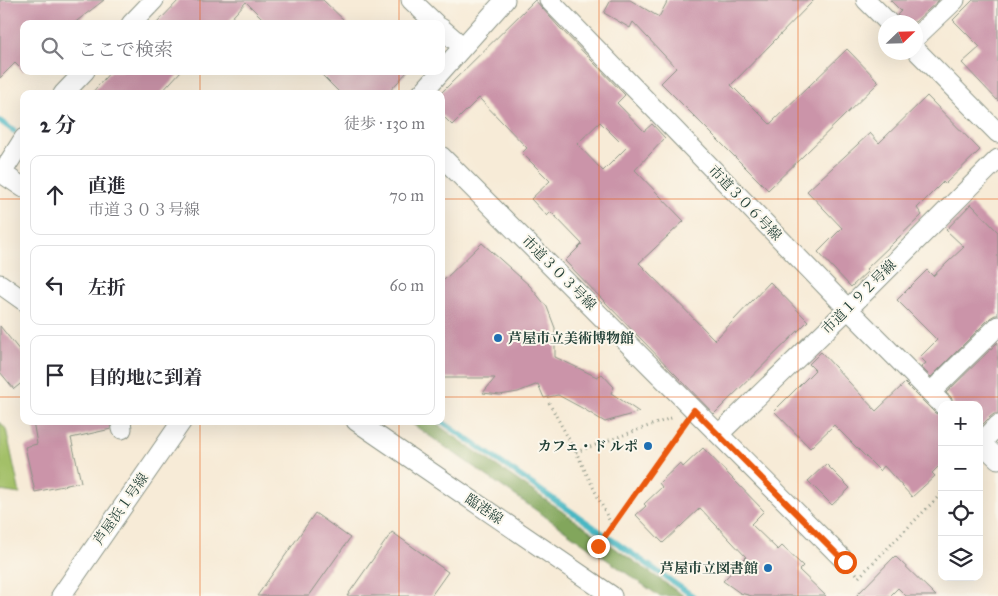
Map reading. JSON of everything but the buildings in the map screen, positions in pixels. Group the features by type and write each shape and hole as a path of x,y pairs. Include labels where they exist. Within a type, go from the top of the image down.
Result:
{"street":[{"path":"135,20 154,0"},
{"path":"411,0 432,20"},
{"path":"445,67 506,0"},
{"name":"市道３０６号線","path":"549,0 848,309 937,398"},
{"path":"866,0 881,15"},
{"path":"923,30 955,0"},
{"path":"445,31 463,47"},
{"path":"923,57 998,133"},
{"path":"68,90 81,75"},
{"path":"425,90 438,75"},
{"path":"20,144 1,172 20,185"},
{"name":"市道１９２号線","path":"719,434 848,309 998,159"},
{"name":"市道３０３号線","path":"445,160 845,562"},
{"path":"0,284 20,298"},
{"path":"937,398 998,326"},
{"name":"芦屋浜１号線","path":"61,596 179,425"},
{"name":"臨港線","path":"362,425 612,596"},
{"path":"983,439 998,425"},
{"path":"983,445 998,459"}],"path":[{"path":"548,403 576,452 612,526"},
{"path":"576,452 694,410"},
{"path":"598,546 694,410"},
{"path":"845,562 859,577 938,497"}],"green space":[{"path":"0,422 6,429 20,494 0,491"},
{"path":"414,425 438,425 684,596 659,596"}],"waterway":[{"path":"0,121 14,131"},
{"path":"445,424 693,596"}],"place":[{"name":"芦屋市立美術博物館","path":"498,338"},
{"name":"カフェ・ド ルポ","path":"648,446"},
{"name":"芦屋市立図書館","path":"768,568"}],"route":[{"path":"598,546 694,410 845,562"}]}
